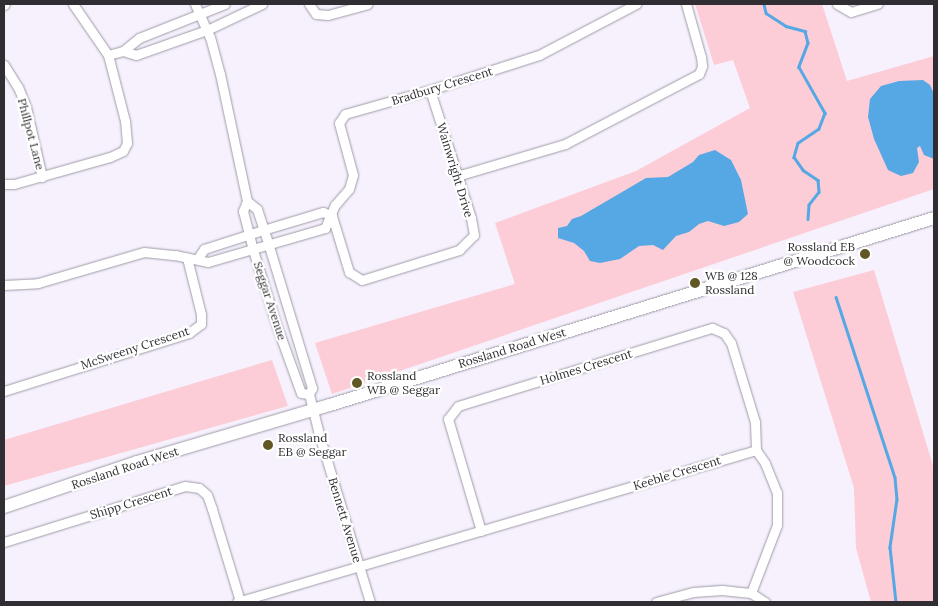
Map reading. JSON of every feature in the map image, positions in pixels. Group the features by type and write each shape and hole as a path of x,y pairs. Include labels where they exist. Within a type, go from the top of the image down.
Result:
{"main road":[{"name":"Rossland Road West","path":"4,507 138,462 934,218"}],"street":[{"path":"4,184 14,184 42,177 110,157 123,151 127,143 125,121 108,55 73,4"},
{"name":"Seggar Avenue","path":"195,4 207,30 220,74 247,201 243,211 253,250 276,324 301,393 309,394"},
{"path":"108,55 123,50 139,38 225,4"},
{"path":"123,50 136,55 207,30 262,4"},
{"path":"309,4 316,14 328,15 368,4"},
{"name":"Bradbury Crescent","path":"253,250 268,243 325,228 335,206 350,189 353,175 339,123 345,114 430,90 540,55 636,4"},
{"path":"457,176 565,144 699,74 702,66 701,57 686,4"},
{"path":"837,4 851,12 878,4"},
{"name":"Phillpot Lane","path":"4,65 18,87 26,107 42,177"},
{"name":"Wainwright Drive","path":"332,216 349,272 362,280 459,250 474,235 471,218 430,90"},
{"name":"Seggar Avenue","path":"247,201 258,209 312,388 309,394 313,409"},
{"path":"198,258 204,250 249,234 322,212 332,216"},
{"path":"4,285 38,283 144,252 198,258 208,262 253,250"},
{"name":"McSweeny Crescent","path":"4,391 190,332 201,324 201,314 187,258"},
{"name":"Holmes Crescent","path":"481,531 448,419 458,406 712,328 724,333 731,342 754,422 756,450"},
{"name":"Bennett Avenue","path":"313,409 370,602"},
{"path":"751,593 777,525 776,494 765,463 756,450"},
{"name":"Keeble Crescent","path":"238,602 756,450"},
{"name":"Shipp Crescent","path":"4,542 185,486 199,488 207,495 238,602"},
{"path":"656,602 693,592 722,590 751,593 765,602"}],"shaded area":[{"path":"695,4 822,4 847,81 934,56 934,189 332,394 315,343 515,284 495,223 636,171 750,108 733,60 714,65"},
{"path":"874,270 934,469 934,602 871,602 856,548 854,488 793,292"},
{"path":"272,360 288,406 4,486 4,440"}],"water":[{"path":"923,80 930,85 934,94 934,159 924,155 920,146 917,148 919,162 913,173 901,176 888,170 874,139 868,117 870,99 881,86 899,81"},
{"path":"715,150 731,160 741,180 748,214 739,222 724,226 708,221 699,224 689,232 676,236 663,250 653,245 639,246 620,259 600,263 590,261 584,251 574,243 558,238 558,228 567,226 572,219 581,216 646,178 668,177 693,162 699,155"}],"waterway":[{"path":"764,4 766,13 786,26 805,31 808,43 799,67 825,113 819,129 798,143 794,157 803,170 818,180 819,192 809,205 808,219"},
{"path":"836,297 895,477 897,499 890,547 896,602"}],"place":[{"name":"Rossland EB @ Woodcock","path":"865,254"},
{"name":"WB @ 128 Rossland","path":"695,283"},
{"name":"Rossland WB @ Seggar","path":"357,383"},
{"name":"Rossland EB @ Seggar","path":"268,445"}]}
